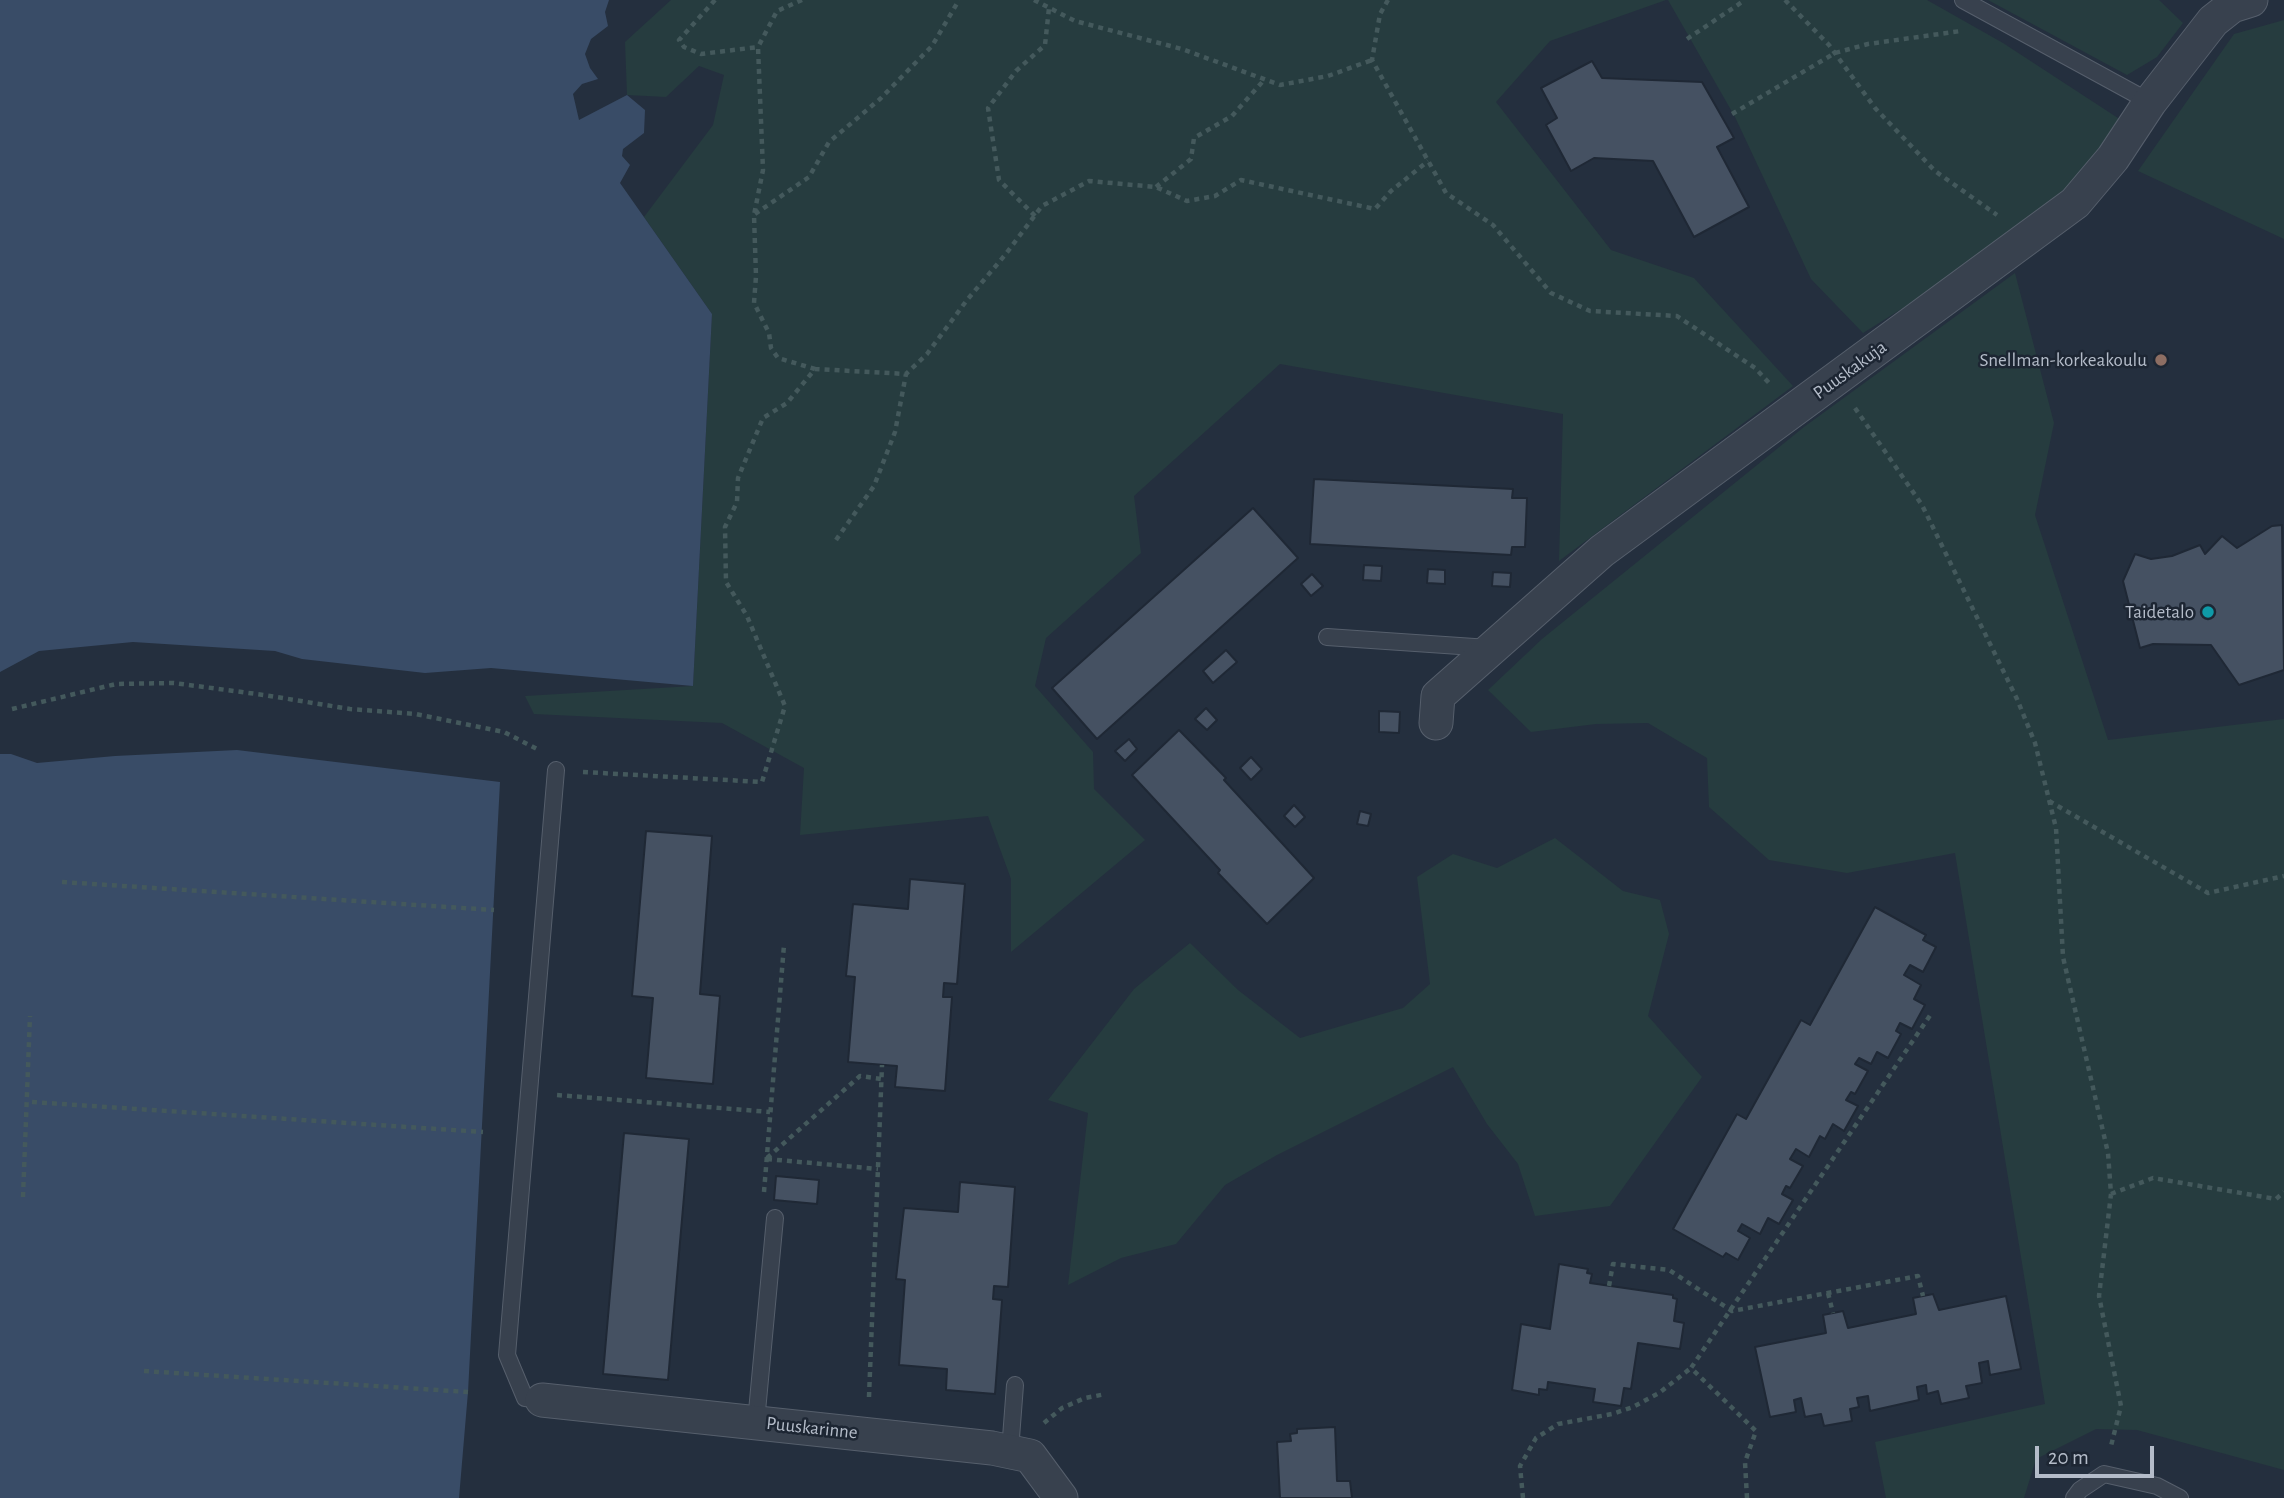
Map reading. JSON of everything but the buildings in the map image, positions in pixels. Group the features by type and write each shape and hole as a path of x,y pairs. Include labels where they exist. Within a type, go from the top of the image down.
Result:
{"street":[{"name":"Puuskakuja","path":"1436,723 1438,696 1602,551 2075,203 2113,158 2150,102 2213,21 2232,6 2251,0"},
{"name":"Puuskarinne","path":"542,1400 1015,1453"},
{"path":"1015,1453 1030,1456 1061,1498"}],"lane":[{"path":"1963,0 2150,102"},
{"path":"1327,637 1492,648"},
{"path":"542,1400 524,1398 507,1355 556,770"},
{"path":"756,1423 775,1218"},
{"path":"1015,1453 1016,1385"},
{"path":"2074,1498 2104,1474 2157,1486 2180,1498"}],"path":[{"path":"715,0 679,40 684,47 701,54 758,47"},
{"path":"802,0 777,11 758,47 763,170 754,215 754,303 769,333 771,348 778,358 815,369 906,374"},
{"path":"754,215 809,177 829,142 880,99 932,46 959,0"},
{"path":"1034,0 1075,21 1182,49 1280,85 1328,76 1372,60"},
{"path":"1388,0 1380,14 1372,60 1446,193 1493,225 1551,293 1590,311 1677,316 1755,368 1793,411"},
{"path":"1687,38 1745,0"},
{"path":"1785,0 1835,53 1875,108 1935,171 1996,214 2025,242"},
{"path":"1035,216 999,180 988,108 1016,71 1045,45 1049,8"},
{"path":"1732,114 1835,53 1868,44 1979,29 2001,20"},
{"path":"1156,187 1191,159 1194,138 1232,116 1265,79"},
{"path":"836,540 874,486 895,432 906,374 927,354 1042,206 1089,181 1156,187 1187,201 1215,196 1241,180 1375,209 1391,191 1427,161"},
{"path":"12,709 116,684 174,683 349,709 416,714 504,732 543,752 556,770 762,782 785,706 747,616 726,582 724,527 737,502 738,478 763,418 787,403 815,369"},
{"path":"1836,380 1922,505 1944,546 2017,699 2035,743 2056,828 2063,957 2108,1153 2111,1194 2099,1296 2122,1406 2104,1474"},
{"path":"2049,801 2208,893 2284,876"},
{"path":"62,882 494,910"},
{"path":"775,1218 763,1198 784,945"},
{"path":"1523,1498 1520,1466 1536,1438 1558,1424 1612,1414 1633,1407 1659,1393 1691,1368 1931,1014"},
{"path":"23,1198 30,1016"},
{"path":"869,1399 882,1065"},
{"path":"766,1159 860,1076 881,1079"},
{"path":"529,1092 770,1112"},
{"path":"32,1102 483,1132"},
{"path":"766,1159 878,1169"},
{"path":"2111,1194 2152,1178 2276,1199 2284,1192"},
{"path":"1609,1286 1613,1264 1670,1270 1732,1311 1918,1276 1923,1296"},
{"path":"1828,1293 1833,1313"},
{"path":"1691,1368 1756,1431 1745,1462 1747,1498"},
{"path":"144,1371 468,1392"},
{"path":"1015,1453 1041,1425 1062,1408 1085,1398 1106,1394"}],"green space":[{"path":"671,0 1666,0 1550,41 1496,102 1611,250 1694,278 1793,386 1559,561 1563,414 1280,364 1134,496 1141,553 1046,638 1035,686 1093,752 1094,789 1145,840 1011,952 1011,879 988,816 800,835 804,768 722,723 534,714 525,696 693,686 712,314 644,217 713,125 724,75 699,66 666,97 627,95 625,42"},
{"path":"1668,0 1927,0 2003,43 2121,120 2062,195 1996,250 1863,333 1811,279 1735,117"},
{"path":"1988,0 2159,0 2183,23 2157,57 2127,75"},
{"path":"2284,20 2284,239 2138,171 2234,34"},
{"path":"2015,273 2054,423 2035,515 2108,740 2284,719 2284,1470 2137,1430 2096,1429 2036,1459 2024,1498 1886,1498 1875,1442 2045,1404 1955,853 1847,873 1769,860 1709,807 1707,758 1648,723 1596,724 1531,732 1488,690 1542,639 1804,427"},
{"path":"1555,838 1623,891 1660,900 1669,934 1648,1016 1702,1077 1610,1206 1535,1216 1518,1164 1487,1124 1453,1067 1277,1155 1225,1185 1176,1244 1121,1258 1068,1285 1088,1113 1048,1100 1134,989 1190,943 1238,990 1300,1038 1403,1008 1430,984 1417,877 1453,854 1497,868"}],"water":[{"path":"0,0 609,0 605,12 608,26 591,39 585,54 598,79 582,84 573,94 579,120 627,95 645,110 644,133 623,149 622,156 630,165 620,183 712,314 693,686 491,668 425,673 302,659 275,651 133,642 39,651 0,672"},
{"path":"237,750 500,782 468,1392 459,1498 0,1498 0,754 11,754 37,763"}],"place":[{"name":"Snellman-korkeakoulu","path":"2161,360"},
{"name":"Taidetalo","path":"2208,612"}]}
